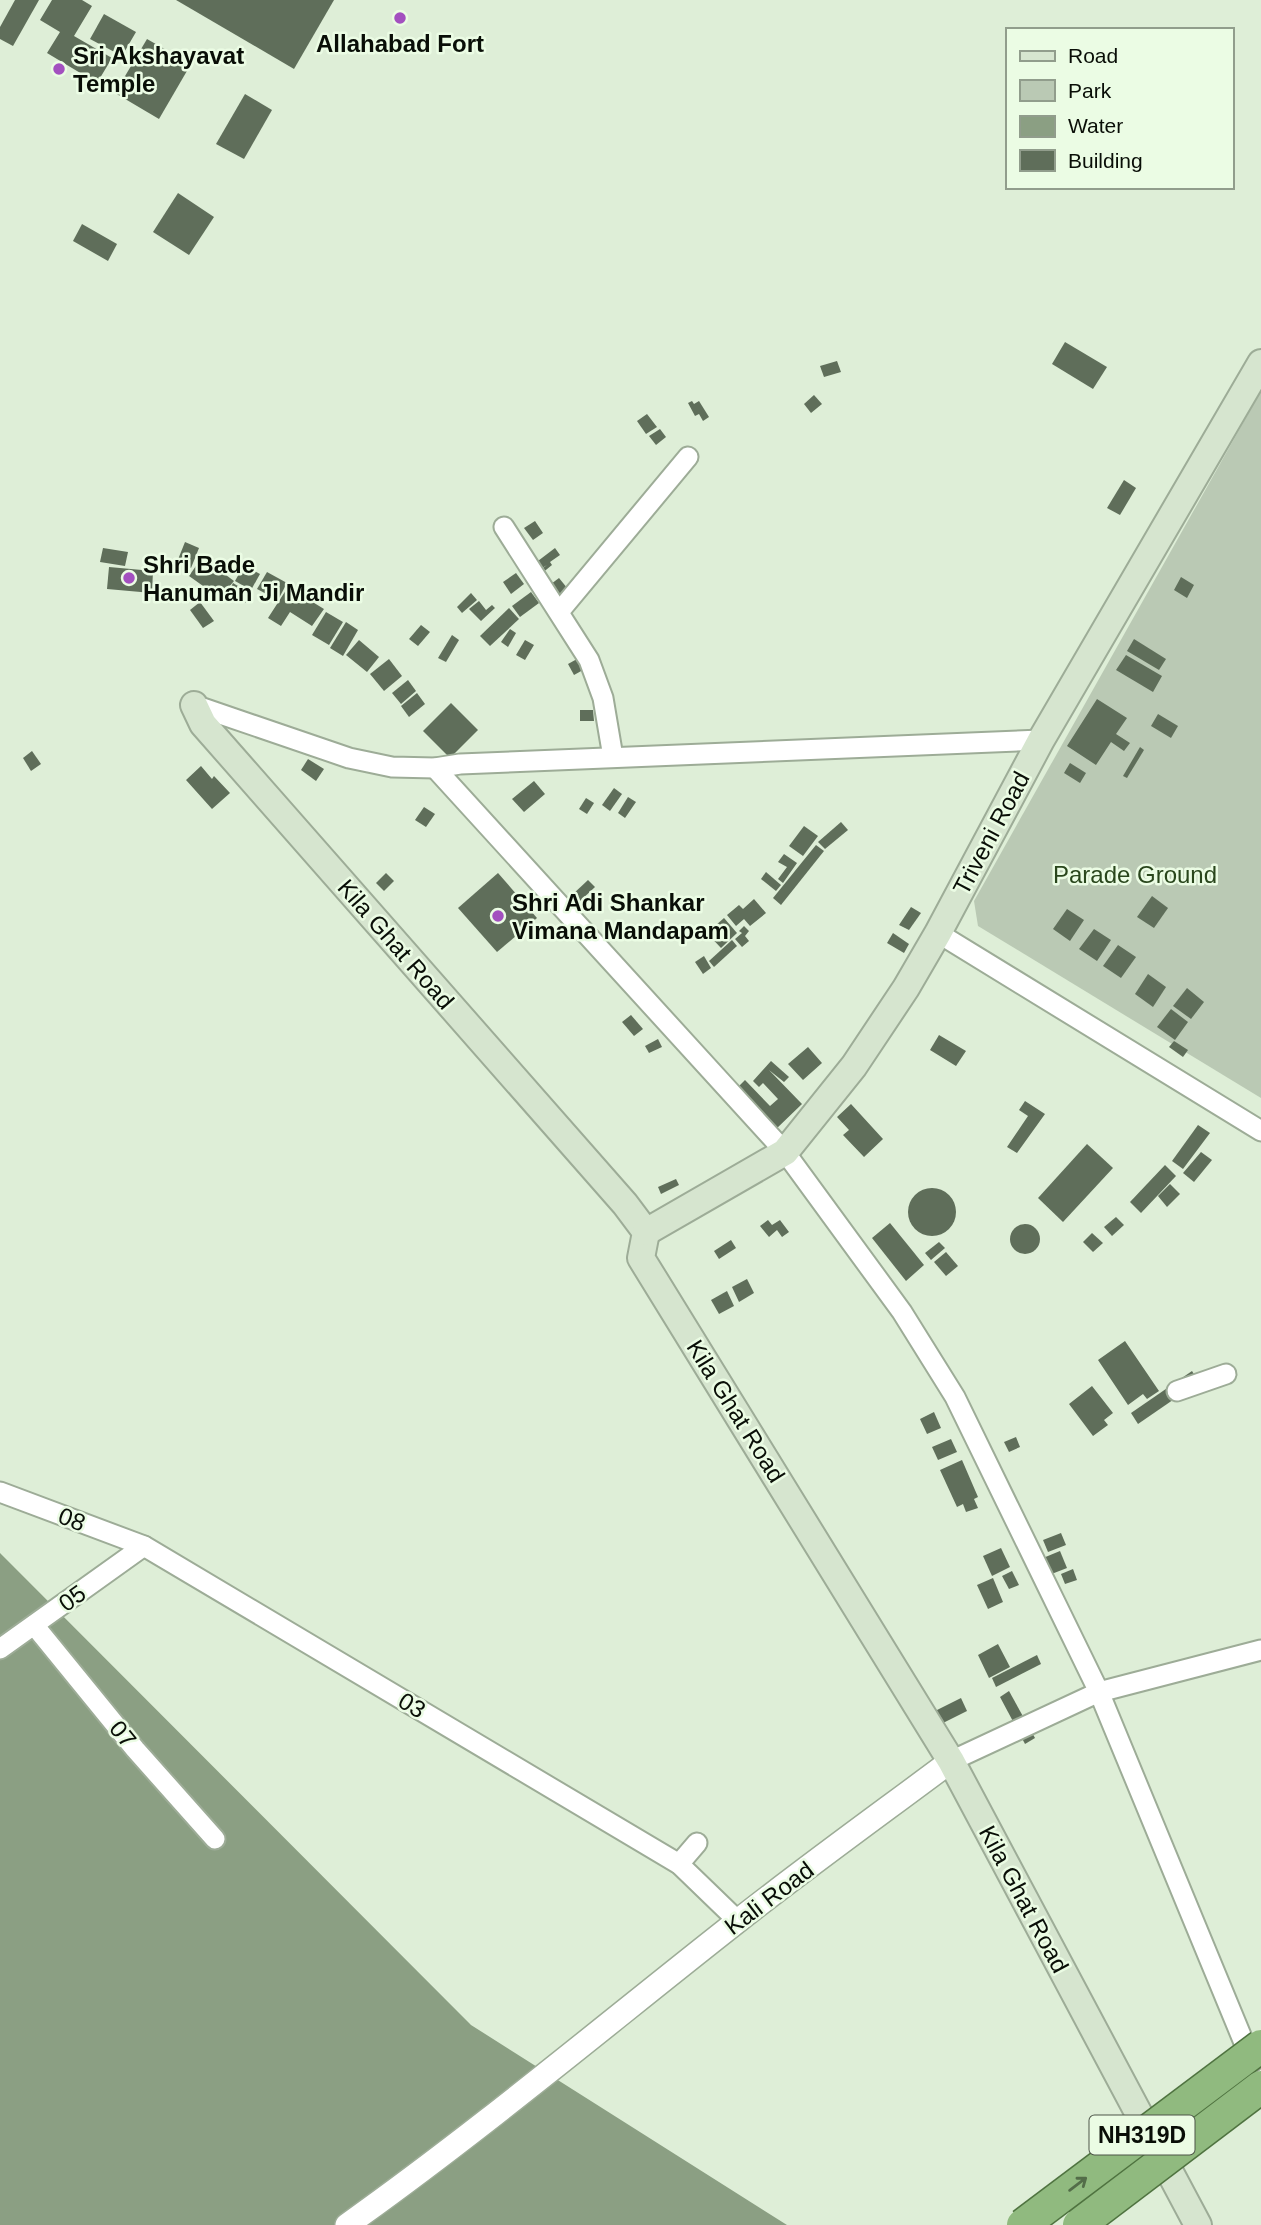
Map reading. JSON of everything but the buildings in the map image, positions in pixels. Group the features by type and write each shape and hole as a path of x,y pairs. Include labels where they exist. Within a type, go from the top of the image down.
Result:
{"highway":[{"name":"NH319D","path":"1023,2225 1261,2046"},
{"name":"NH319D","path":"1079,2225 1261,2085"}],"main road":[{"name":"Triveni Road","path":"646,1232 785,1152 854,1066 906,988 938,933 1041,740 1261,363"},
{"name":"Kila Ghat Road","path":"194,705 203,724 625,1203 646,1232 641,1258 951,1761 1198,2225"}],"street":[{"path":"559,612 688,457"},
{"path":"504,527 589,660 603,698 613,757"},
{"path":"194,705 349,758 392,767 435,768 460,764 1041,740"},
{"path":"435,768 785,1152 902,1312 955,1397 1099,1692 1261,2085"},
{"path":"938,933 1261,1131"},
{"path":"1177,1391 1226,1374"},
{"name":"08","path":"0,1492 144,1546"},
{"name":"05","path":"0,1649 144,1546"},
{"name":"03","path":"144,1546 680,1864 738,1921"},
{"name":"07","path":"34,1625 135,1749 215,1839"},
{"path":"951,1761 1099,1692 1261,1650"},
{"name":"Kali Road","path":"347,2225 404,2185 738,1921 951,1761"},
{"path":"680,1864 697,1843"},
{"path":"1182,2195 1214,2225"}],"green space":[{"name":"Parade Ground","path":"1261,391 1261,1098 978,926 974,901"}],"water":[{"path":"0,1553 471,2025 787,2225 0,2225"}],"place":[{"name":"Allahabad Fort","path":"400,18"},
{"name":"Sri Akshayavat Temple","path":"59,69"},
{"name":"Shri Bade Hanuman Ji Mandir","path":"129,578"},
{"name":"Shri Adi Shankar Vimana Mandapam","path":"498,916"}]}
